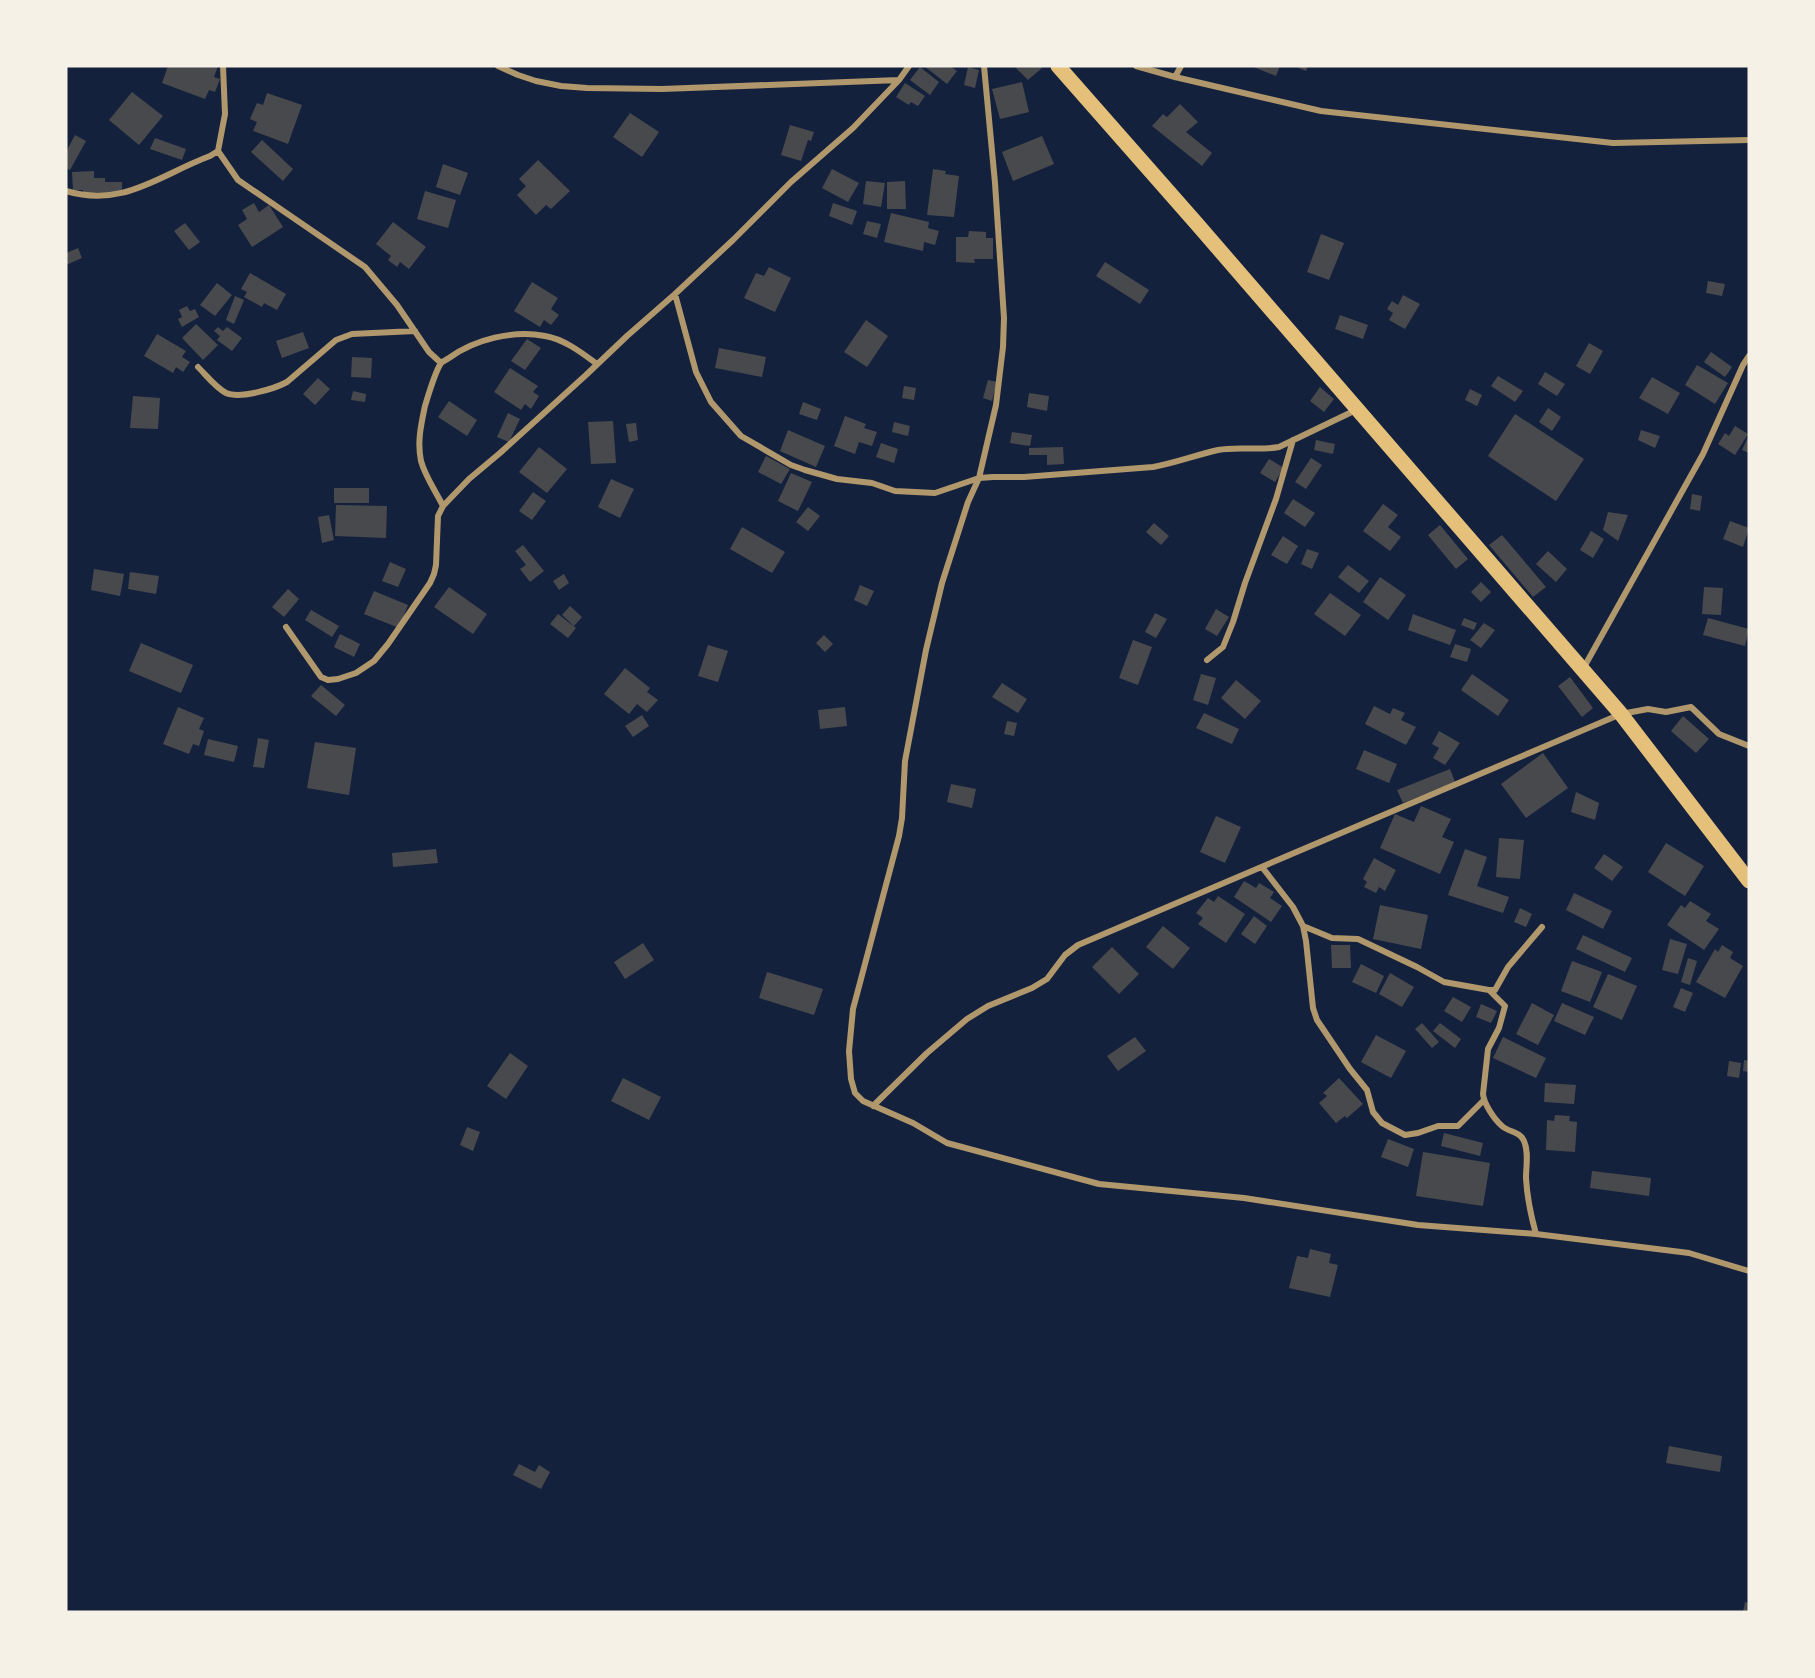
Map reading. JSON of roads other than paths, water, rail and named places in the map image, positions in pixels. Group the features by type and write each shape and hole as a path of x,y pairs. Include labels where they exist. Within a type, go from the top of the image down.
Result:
{"main road":[{"path":"1058,66 1621,714 1749,881"}],"street":[{"path":"224,66 225,114 218,151 238,180 365,267 398,305 429,352 441,363"},
{"path":"498,66 536,81 586,88 662,89 899,80"},
{"path":"286,627 321,677 328,680 356,674 374,661 388,645 430,583 436,565 438,516 442,506 675,294 791,182 853,128 899,80 909,66"},
{"path":"984,66 995,183 1004,337 996,405 979,478 968,502 942,583 926,650 905,761 899,836 852,1009 849,1051 855,1093 863,1101 913,1123 947,1143 1099,1184 1244,1198 1418,1225 1536,1234 1689,1253 1749,1271"},
{"path":"1136,66 1321,111 1613,143 1749,140"},
{"path":"1175,77 1181,66"},
{"path":"66,191 77,195 104,197 126,193 218,151"},
{"path":"675,294 696,372 711,402 741,436 791,465 837,479 864,481 895,491 935,493 979,478 1024,477 1167,465 1224,449 1279,447 1356,409"},
{"path":"198,367 217,387 225,392 242,395 278,387 344,336 415,331"},
{"path":"442,506 422,464 419,449 420,430 429,392 441,363 460,350 476,343 520,333 557,340 597,364"},
{"path":"1582,670 1703,454 1749,356"},
{"path":"1208,660 1223,647 1233,622 1276,499 1293,440"},
{"path":"873,1106 920,1059 967,1019 988,1006 1032,988 1047,979 1065,956 1078,945 1621,714 1648,709 1666,712 1691,707 1719,734 1749,746"},
{"path":"1262,867 1293,907 1302,926 1306,941 1313,1008 1317,1020 1367,1090 1372,1112 1382,1123 1405,1135 1438,1126 1458,1126 1484,1100"},
{"path":"1302,926 1332,938 1358,939 1444,982 1490,990 1495,990 1508,967 1542,927"},
{"path":"1490,990 1505,1006 1499,1028 1488,1049 1484,1100 1503,1127 1524,1139 1528,1198 1536,1234"}]}
